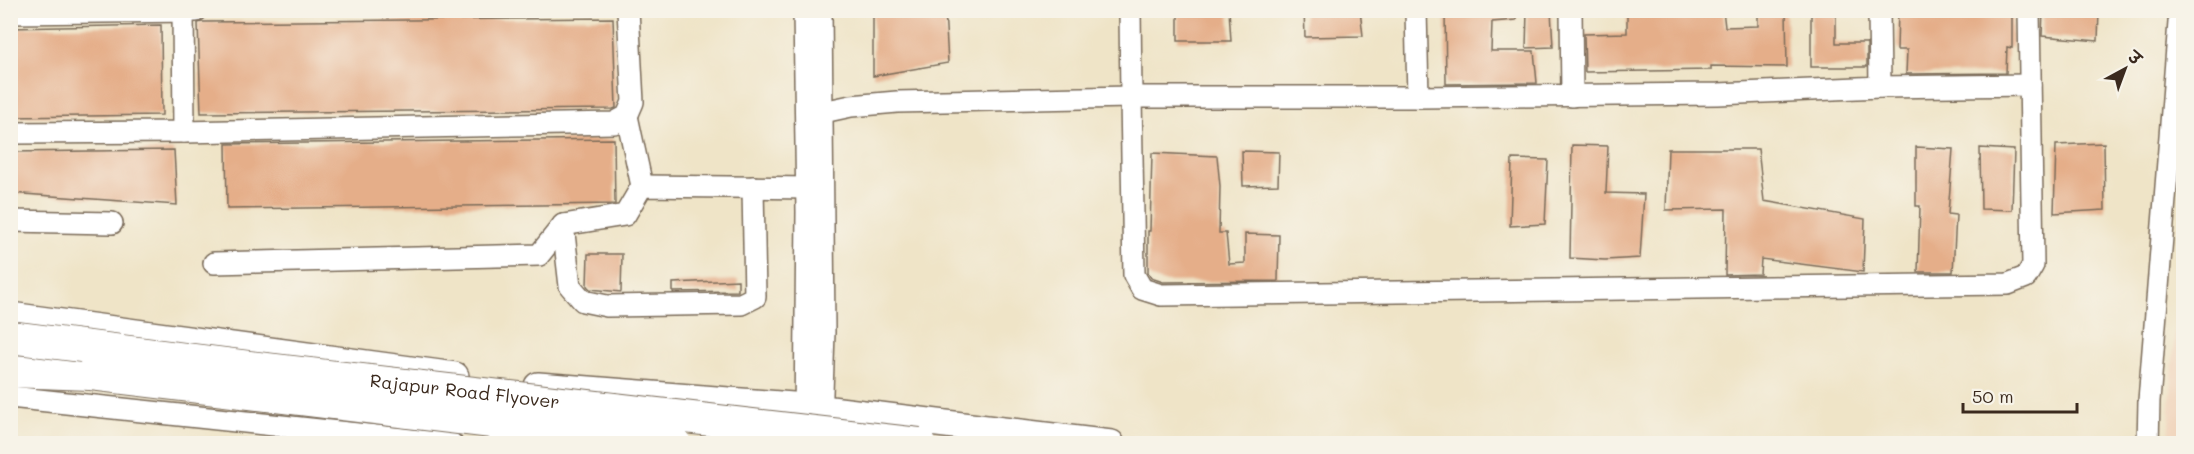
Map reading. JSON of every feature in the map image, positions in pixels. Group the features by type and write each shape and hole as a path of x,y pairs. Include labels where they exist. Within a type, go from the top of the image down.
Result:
{"highway":[{"name":"Rajapur Road Flyover","path":"10,337 249,367 919,444"},
{"name":"Rajapur Road Flyover","path":"10,371 91,374 675,444"}],"main road":[{"path":"10,316 556,387 1111,444"}],"street":[{"path":"10,13 197,10"},
{"path":"214,262 539,255 563,225 625,215 642,186 627,116 633,102 628,10"},
{"path":"804,10 814,414 821,444"},
{"path":"803,444 814,414 823,112 821,10"},
{"path":"1130,10 1134,275 1142,289 1161,296 1912,286 2008,284 2021,281 2031,270 2029,10"},
{"path":"1416,10 1418,97"},
{"path":"1571,10 1572,96"},
{"path":"1879,10 1880,87"},
{"path":"2148,444 2149,401 2180,10"},
{"path":"183,11 184,132"},
{"path":"823,112 851,106 897,102 1131,97 1719,94 1880,87 2030,85"},
{"path":"10,134 614,123 627,116"},
{"path":"642,186 807,188"},
{"path":"563,225 570,286 583,301 607,306 741,304 755,297 753,188"},
{"path":"10,220 112,223"},
{"path":"552,444 556,387"},
{"path":"10,397 452,444"}],"shaded area":[{"path":"2183,194 2183,442 2168,442"}],"building":[{"path":"873,10 945,10 948,63 873,76"},
{"path":"1178,10 1229,10 1231,41 1178,41"},
{"path":"1304,10 1360,10 1363,36 1305,37"},
{"path":"1445,10 1516,10 1516,20 1492,22 1491,51 1534,51 1537,83 1446,84"},
{"path":"1527,10 1551,10 1553,47 1526,48"},
{"path":"1627,10 1723,10 1725,27 1758,26 1758,10 1786,10 1787,67 1711,66 1711,70 1585,72 1584,34 1627,33"},
{"path":"1811,10 1836,10 1836,43 1867,43 1867,67 1811,67"},
{"path":"1898,10 2012,10 2012,48 2007,47 2006,73 1906,74 1907,50 1897,50"},
{"path":"2043,10 2099,10 2098,41 2042,36"},
{"path":"613,18 616,108 613,109 201,113 198,23 202,22"},
{"path":"161,25 162,115 10,117 10,28"},
{"path":"614,139 615,204 227,209 226,144"},
{"path":"2104,143 2105,210 2054,213 2056,145"},
{"path":"1572,145 1608,146 1606,193 1644,194 1640,258 1605,260 1570,258"},
{"path":"1916,147 1953,149 1948,214 1956,215 1953,272 1918,272 1920,206 1916,206"},
{"path":"1980,148 2014,150 2012,210 1981,209"},
{"path":"1668,149 1758,149 1764,201 1865,219 1863,272 1761,259 1760,274 1725,275 1726,209 1666,210"},
{"path":"174,150 177,205 10,193 10,152"},
{"path":"1242,151 1279,152 1278,185 1243,186"},
{"path":"1152,153 1217,156 1220,186 1219,233 1226,233 1229,264 1245,263 1245,234 1279,235 1278,281 1163,282 1151,278 1148,273 1148,231 1150,231"},
{"path":"1512,159 1548,160 1545,224 1510,226"},
{"path":"588,254 622,254 621,292 590,289 587,286"},
{"path":"738,280 738,291 673,292 673,283"}]}
